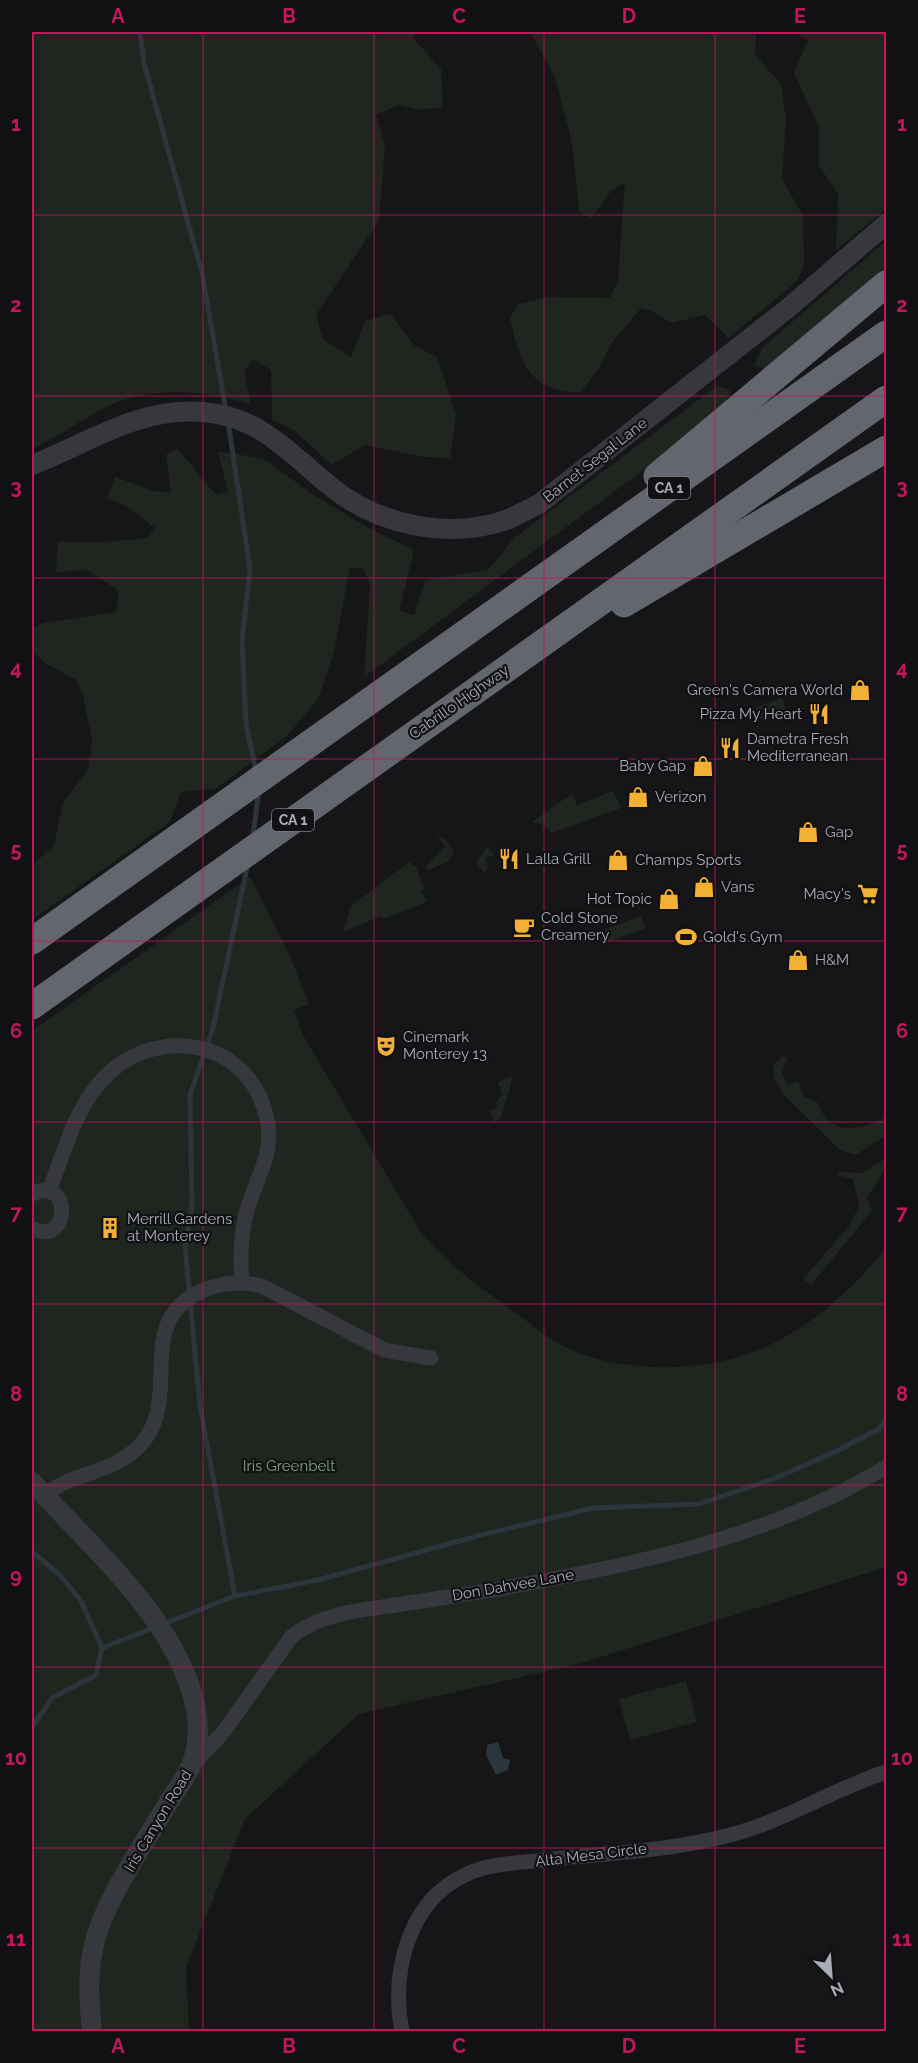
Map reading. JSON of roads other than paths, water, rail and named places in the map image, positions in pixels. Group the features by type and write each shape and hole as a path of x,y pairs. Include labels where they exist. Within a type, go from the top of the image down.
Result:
{"highway":[{"path":"452,643 729,418 886,284"},
{"name":"CA 1","path":"32,941 886,334"},
{"name":"Cabrillo Highway","path":"32,1006 886,399"},
{"path":"554,634 620,607 886,448"}],"street":[{"name":"Barnet Segal Lane","path":"32,465 111,428 147,416 203,412 252,424 275,439 331,487 388,518 453,530 506,520 539,504 787,309 886,224"},
{"path":"49,1192 87,1101 111,1071 134,1057 160,1047 187,1045 212,1051 236,1065 254,1085 264,1107 269,1132 265,1165 247,1209 241,1238 242,1282"},
{"path":"32,1194 40,1191 49,1192 61,1203 62,1216 50,1230 32,1228"},
{"path":"38,1488 108,1468 139,1446 151,1429 158,1412 161,1342 170,1318 183,1303 199,1292 242,1282 262,1286 384,1350 431,1358"},
{"name":"Don Dahvee Lane","path":"191,1766 221,1736 291,1637 304,1626 338,1614 515,1586 663,1556 738,1535 813,1508 886,1467"},
{"name":"Iris Canyon Road","path":"38,1488 116,1573 167,1639 195,1699 198,1724 191,1766 115,1893 102,1921 92,1952 87,1985 92,2031"},
{"name":"Alta Mesa Circle","path":"402,2031 397,1996 403,1956 421,1912 437,1893 453,1881 485,1867 691,1843 731,1835 886,1772"}],"waterway":[{"path":"140,32 144,63 202,273 226,411"},
{"path":"228,421 250,569 242,640 246,724 256,771"},
{"path":"253,836 259,789"},
{"path":"235,1596 200,1406 185,1246 192,1204 190,1095 213,1028 248,863"},
{"path":"102,1648 235,1596 318,1580 481,1535 593,1508 699,1504 776,1478 835,1452 879,1429 886,1420"},
{"path":"32,1552 59,1574 81,1601 102,1648 96,1675 52,1698 32,1727"}],"place":[{"name":"Green's Camera World","path":"860,690"},
{"name":"Pizza My Heart","path":"819,714"},
{"name":"Dametra Fresh Mediterranean","path":"730,748"},
{"name":"Baby Gap","path":"703,766"},
{"name":"Verizon","path":"638,797"},
{"name":"Gap","path":"808,832"},
{"name":"Lalla Grill","path":"509,859"},
{"name":"Champs Sports","path":"618,860"},
{"name":"Vans","path":"704,887"},
{"name":"Macy's","path":"868,894"},
{"name":"Hot Topic","path":"669,899"},
{"name":"Cold Stone Creamery","path":"524,927"},
{"name":"Gold's Gym","path":"686,937"},
{"name":"H&M","path":"798,960"},
{"name":"Cinemark Monterey 13","path":"386,1046"},
{"name":"Merrill Gardens at Monterey","path":"110,1228"}],"park label":[{"name":"Iris Greenbelt","path":"289,1466"}]}
